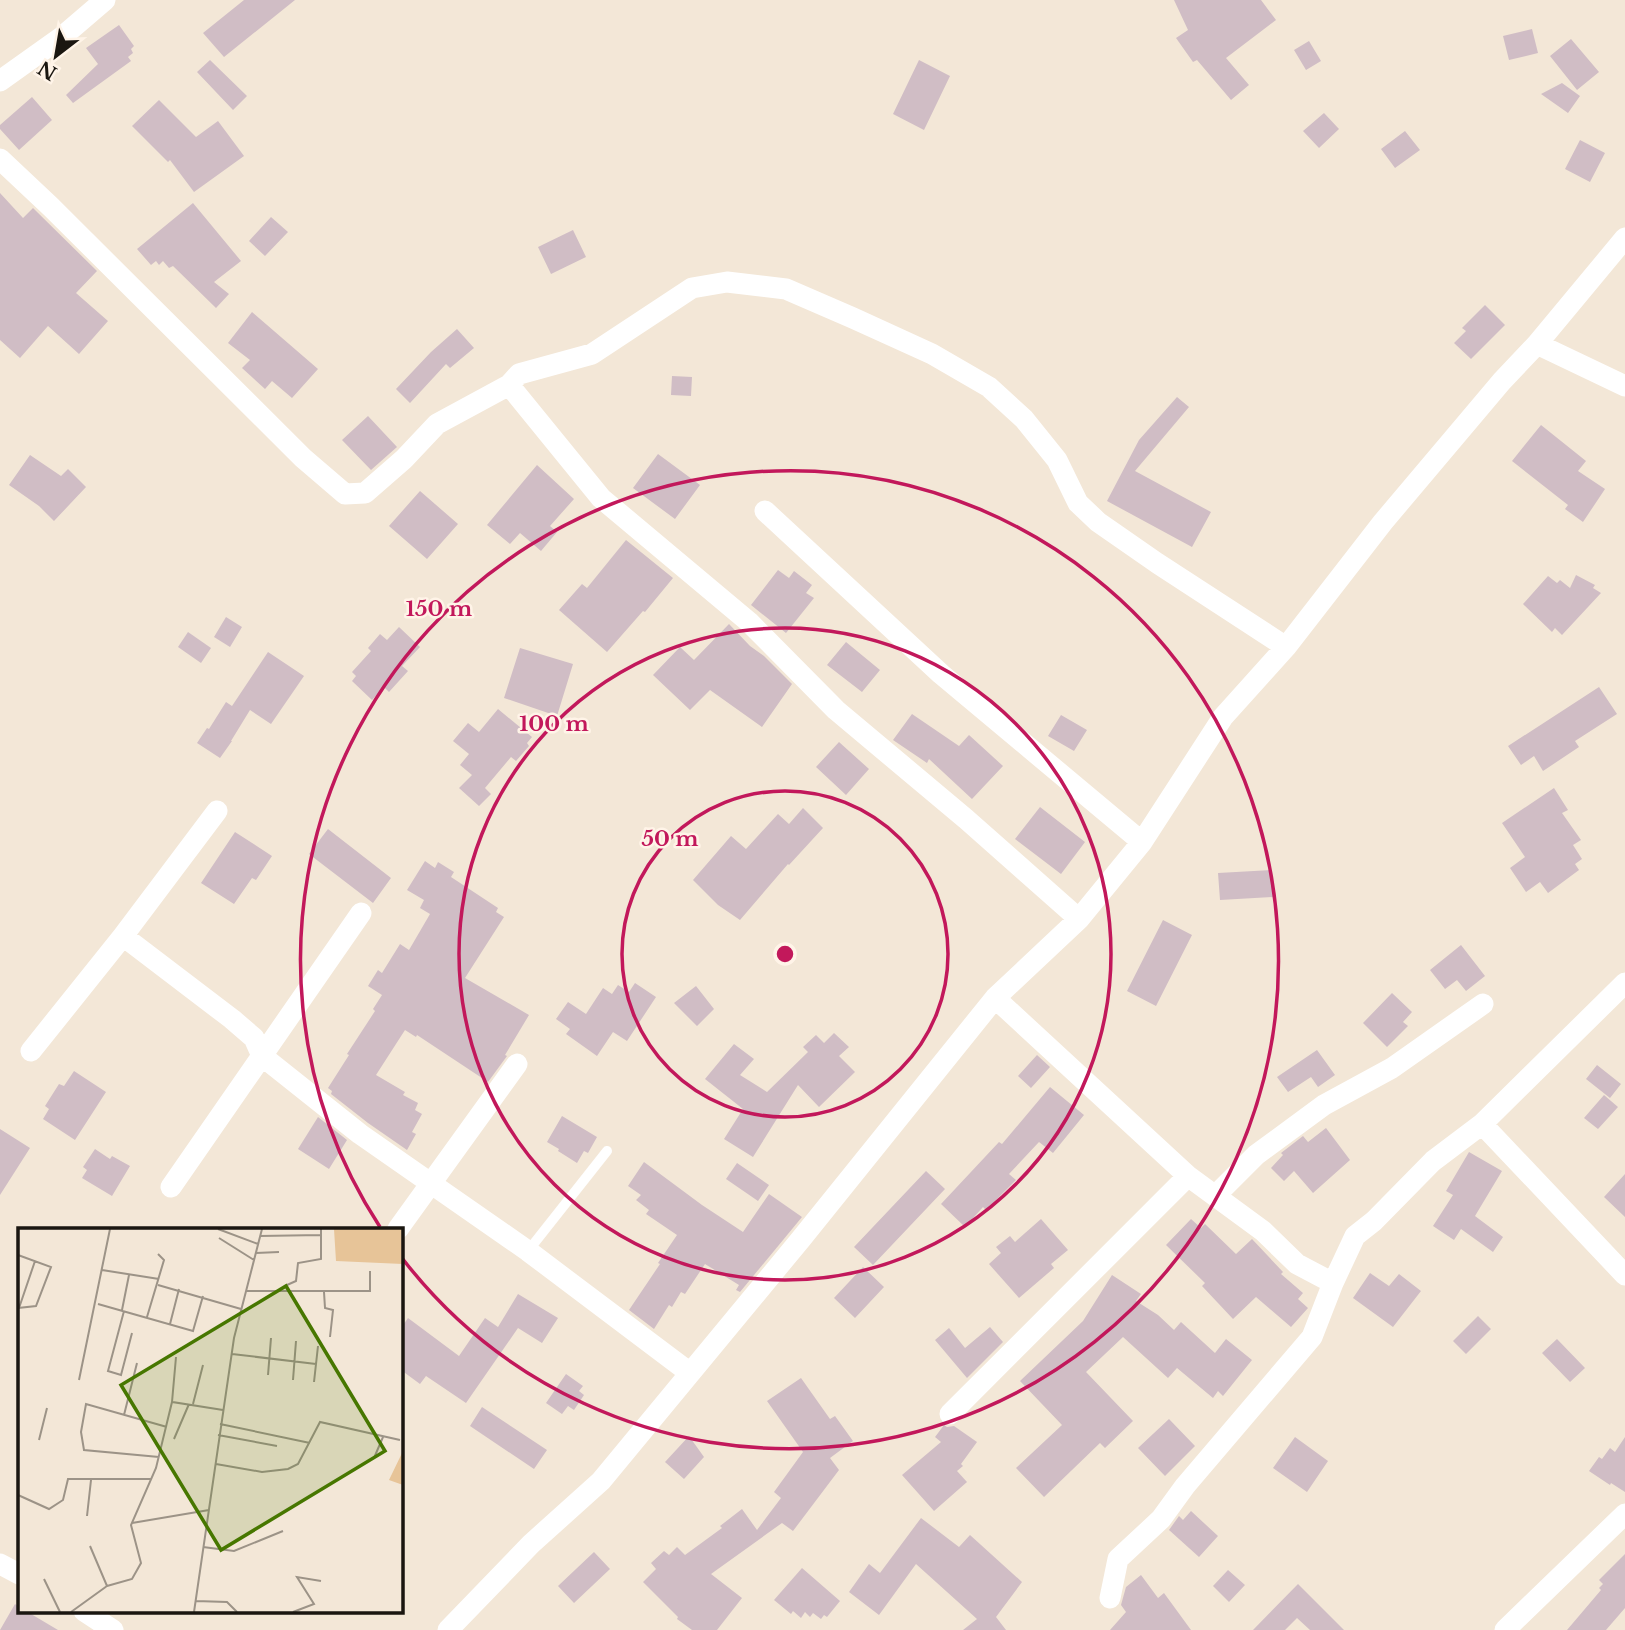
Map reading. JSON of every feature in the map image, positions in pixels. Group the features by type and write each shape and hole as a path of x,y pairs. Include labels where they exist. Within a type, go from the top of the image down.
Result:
{"street":[{"path":"0,81 63,36 105,0"},
{"path":"0,159 303,458 345,494 365,493 404,459 437,424 509,385 519,374 592,354 692,288 727,282 786,289 932,354 989,387 1024,419 1057,460 1078,503 1098,522 1286,647"},
{"path":"448,1630 531,1544 601,1481 802,1239 995,998 1079,919 1142,842 1223,717 1286,647 1383,522 1625,238"},
{"path":"1537,344 1625,386"},
{"path":"509,385 601,498 749,622 836,710 1079,919"},
{"path":"765,511 941,674 1142,842"},
{"path":"31,1051 123,936 217,811"},
{"path":"171,1187 360,913"},
{"path":"123,936 232,1019 254,1038 262,1056 360,1134 528,1251 690,1373"},
{"path":"1110,1598 1118,1559 1161,1519 1185,1486 1312,1337 1356,1236 1433,1161 1482,1124 1625,983"},
{"path":"995,998 1188,1176 1263,1231 1297,1264 1334,1283"},
{"path":"1216,1195 1256,1155 1304,1119 1392,1068 1483,1004"},
{"path":"399,1228 517,1064"},
{"path":"1482,1124 1625,1275"},
{"path":"950,1414 1188,1176"},
{"path":"1506,1630 1625,1514"},
{"path":"0,1564 18,1573"},
{"path":"86,1612 113,1630"}],"lane":[{"path":"528,1251 607,1151"}],"building":[{"path":"244,0 295,0 224,57 203,33"},
{"path":"1174,0 1261,0 1276,20 1226,58 1249,85 1231,100 1197,60 1193,62 1176,38 1188,30"},
{"path":"119,25 134,46 131,49 133,53 128,57 131,61 73,103 66,95 98,64 86,48"},
{"path":"1532,29 1538,53 1509,60 1503,36"},
{"path":"1571,39 1599,72 1577,90 1550,56"},
{"path":"1309,41 1321,61 1306,70 1294,50"},
{"path":"210,60 247,96 233,110 197,72"},
{"path":"919,60 950,76 924,130 893,114"},
{"path":"1562,83 1580,96 1568,113 1541,94"},
{"path":"32,97 52,120 19,150 0,129 0,125"},
{"path":"159,100 196,137 218,121 244,156 194,192 170,160 168,162 132,126"},
{"path":"1324,113 1339,129 1319,148 1303,131"},
{"path":"1405,131 1420,150 1395,168 1381,149"},
{"path":"1580,140 1605,153 1590,182 1565,169"},
{"path":"0,193 23,218 33,208 97,271 76,293 108,321 79,354 48,326 20,358 0,340"},
{"path":"193,203 241,261 214,282 229,294 216,308 173,266 169,268 163,261 159,265 156,261 151,265 137,249"},
{"path":"271,217 288,232 265,256 249,241"},
{"path":"573,230 586,257 551,274 538,247"},
{"path":"1485,305 1505,325 1471,359 1454,343 1466,331 1462,328"},
{"path":"252,312 318,369 292,398 272,381 265,389 242,368 250,360 228,343"},
{"path":"457,329 474,348 450,368 446,364 410,403 396,389"},
{"path":"672,376 692,377 691,396 671,395"},
{"path":"1177,397 1189,407 1135,471 1211,512 1192,547 1107,501 1139,440"},
{"path":"368,416 397,447 371,470 342,440"},
{"path":"1541,425 1586,461 1578,471 1605,489 1583,522 1565,509 1568,505 1512,461"},
{"path":"658,454 700,485 675,519 633,488"},
{"path":"30,455 61,476 68,469 86,487 54,521 39,506 9,485"},
{"path":"537,465 574,499 550,526 557,532 541,551 520,533 510,544 487,525"},
{"path":"420,491 458,524 427,559 389,526"},
{"path":"626,540 673,578 607,652 559,610 582,584 587,588"},
{"path":"778,570 789,578 794,571 812,585 806,593 814,598 786,633 751,605"},
{"path":"1576,575 1595,585 1593,588 1601,593 1562,635 1555,628 1552,632 1523,604 1548,576 1557,583 1560,580 1570,588"},
{"path":"226,617 242,627 230,647 214,637"},
{"path":"729,624 792,684 762,727 710,690 690,710 653,675 680,647 694,660"},
{"path":"399,627 420,647 402,666 408,671 389,692 384,687 372,700 352,681 356,676 352,672 371,651 368,648 380,634 387,640"},
{"path":"188,632 211,648 201,663 178,647"},
{"path":"846,642 880,670 862,692 827,665"},
{"path":"520,648 573,664 557,716 504,698"},
{"path":"268,652 304,676 271,724 250,710 220,758 197,743 226,702 232,706"},
{"path":"1599,687 1617,714 1575,741 1579,747 1543,771 1534,756 1521,765 1508,746"},
{"path":"498,709 532,737 527,743 529,746 516,761 511,757 485,788 491,794 479,806 459,788 472,775 460,765 469,754 453,741 468,723 479,732"},
{"path":"912,714 959,746 969,735 1003,766 972,799 929,759 927,763 893,740"},
{"path":"1061,715 1087,730 1074,751 1048,736"},
{"path":"839,742 869,769 846,795 816,767"},
{"path":"1554,788 1568,810 1562,813 1581,840 1573,845 1582,859 1575,864 1579,870 1548,893 1540,882 1526,892 1510,868 1525,857 1502,823"},
{"path":"1040,807 1085,842 1061,874 1015,839"},
{"path":"803,808 823,828 740,920 718,905 693,880 731,836 746,849 778,814 789,824"},
{"path":"328,829 391,878 373,903 309,854"},
{"path":"235,832 272,856 256,880 252,878 234,904 201,883"},
{"path":"425,861 435,868 438,862 454,872 451,877 498,908 496,912 504,917 465,978 529,1015 505,1055 507,1056 488,1082 417,1035 416,1037 405,1030 376,1075 418,1103 415,1110 422,1114 412,1132 416,1134 407,1150 331,1094 332,1091 328,1088 382,995 368,986 378,970 382,973 400,944 409,950 430,914 420,908 424,900 407,890"},
{"path":"1272,870 1274,897 1220,900 1218,873"},
{"path":"1163,920 1192,935 1156,1006 1127,991"},
{"path":"1461,945 1485,976 1466,991 1457,980 1445,989 1430,970"},
{"path":"635,983 656,997 627,1041 613,1032 597,1056 566,1034 570,1029 556,1019 568,1002 586,1014 603,988 612,994 618,985 629,992"},
{"path":"696,986 714,1009 697,1026 674,1003"},
{"path":"1392,993 1412,1012 1403,1022 1408,1026 1387,1047 1363,1023"},
{"path":"834,1033 849,1047 839,1056 855,1072 819,1107 798,1085 753,1157 724,1139 743,1109 705,1079 734,1044 754,1059 740,1075 767,1092 808,1052 803,1047 816,1035 824,1043"},
{"path":"1317,1050 1335,1075 1318,1087 1311,1077 1288,1092 1277,1077"},
{"path":"1037,1055 1050,1067 1031,1088 1018,1076"},
{"path":"1597,1065 1621,1084 1610,1098 1586,1079"},
{"path":"74,1071 106,1092 75,1140 43,1119 49,1109 45,1106 59,1084 64,1086"},
{"path":"1050,1087 1084,1115 1053,1153 1039,1142 1009,1174 1016,1180 986,1210 983,1207 965,1227 941,1204 999,1142 1002,1144"},
{"path":"1604,1095 1618,1107 1598,1129 1584,1118"},
{"path":"562,1116 597,1137 588,1153 584,1151 577,1163 547,1142"},
{"path":"318,1117 347,1140 329,1169 298,1149"},
{"path":"1326,1128 1350,1160 1313,1193 1294,1171 1284,1181 1271,1168 1283,1155 1281,1153 1303,1136 1308,1142"},
{"path":"0,1129 30,1148 0,1195"},
{"path":"95,1149 110,1159 112,1156 130,1166 112,1196 82,1178 87,1170 83,1167"},
{"path":"1469,1152 1502,1171 1475,1216 1503,1237 1493,1252 1461,1229 1454,1240 1433,1226 1453,1195 1446,1191"},
{"path":"644,1162 743,1232 769,1194 802,1217 740,1292 736,1290 739,1285 705,1264 685,1294 681,1292 672,1307 669,1305 654,1329 629,1310 677,1235 646,1214 649,1210 636,1200 641,1195 628,1186"},
{"path":"737,1163 769,1185 758,1201 726,1179"},
{"path":"926,1171 945,1189 873,1265 854,1247"},
{"path":"1625,1174 1625,1217 1604,1197"},
{"path":"1041,1219 1068,1250 1051,1264 1054,1268 1019,1298 989,1264 1001,1253 996,1247 1010,1236 1015,1242"},
{"path":"1191,1219 1201,1228 1205,1224 1236,1254 1252,1239 1283,1272 1281,1274 1303,1293 1298,1299 1308,1308 1291,1327 1256,1297 1233,1319 1202,1286 1205,1283 1166,1245"},
{"path":"863,1267 884,1287 855,1318 834,1298"},
{"path":"1370,1273 1389,1286 1399,1274 1421,1291 1393,1327 1353,1298"},
{"path":"1112,1275 1141,1294 1136,1301 1158,1315 1174,1330 1181,1322 1215,1353 1226,1339 1252,1360 1223,1396 1218,1391 1213,1398 1177,1368 1168,1378 1123,1337 1086,1372 1133,1421 1105,1448 1100,1443 1044,1497 1016,1468 1062,1425 1020,1381 1083,1321"},
{"path":"518,1294 558,1318 542,1343 518,1328 466,1403 426,1376 420,1384 402,1371 402,1327 408,1318 459,1356 485,1318 498,1327"},
{"path":"1478,1316 1491,1329 1466,1354 1453,1341"},
{"path":"990,1327 1003,1342 967,1378 935,1340 949,1328 965,1348"},
{"path":"1557,1339 1585,1368 1570,1382 1542,1353"},
{"path":"566,1374 583,1386 579,1391 584,1395 574,1410 568,1406 562,1414 546,1403"},
{"path":"801,1378 830,1419 835,1416 853,1441 830,1458 839,1470 793,1531 782,1523 711,1574 742,1598 717,1630 692,1630 677,1619 643,1582 656,1569 651,1563 664,1551 669,1555 677,1547 685,1555 722,1528 720,1526 742,1509 757,1530 781,1498 774,1492 803,1452 767,1401"},
{"path":"482,1407 547,1450 534,1469 470,1426"},
{"path":"1169,1419 1195,1446 1165,1476 1138,1448"},
{"path":"944,1425 954,1426 977,1442 961,1464 963,1466 957,1471 967,1482 934,1511 902,1475 941,1442 935,1437"},
{"path":"689,1436 704,1457 684,1479 665,1462"},
{"path":"1295,1437 1328,1461 1307,1492 1273,1468"},
{"path":"1625,1437 1625,1492 1589,1471 1610,1448 1615,1452"},
{"path":"1191,1511 1218,1536 1199,1557 1169,1530 1179,1516 1183,1520"},
{"path":"921,1518 959,1547 970,1535 1022,1582 996,1617 1006,1630 963,1630 977,1619 916,1564 879,1615 849,1592 869,1564 880,1573"},
{"path":"594,1552 610,1569 574,1603 558,1586"},
{"path":"1625,1554 1625,1608 1606,1630 1567,1630 1601,1590 1599,1588 1603,1584 1599,1580"},
{"path":"802,1568 840,1601 827,1617 824,1615 821,1619 813,1613 810,1617 805,1612 801,1618 793,1611 791,1614 774,1600"},
{"path":"1228,1570 1245,1585 1229,1602 1213,1586"},
{"path":"1141,1575 1158,1598 1164,1593 1191,1630 1110,1630 1126,1612 1121,1605 1126,1587"},
{"path":"1298,1584 1344,1630 1310,1630 1297,1618 1285,1630 1253,1630"},
{"path":"15,1604 18,1612 28,1612 58,1630 0,1630"}]}
